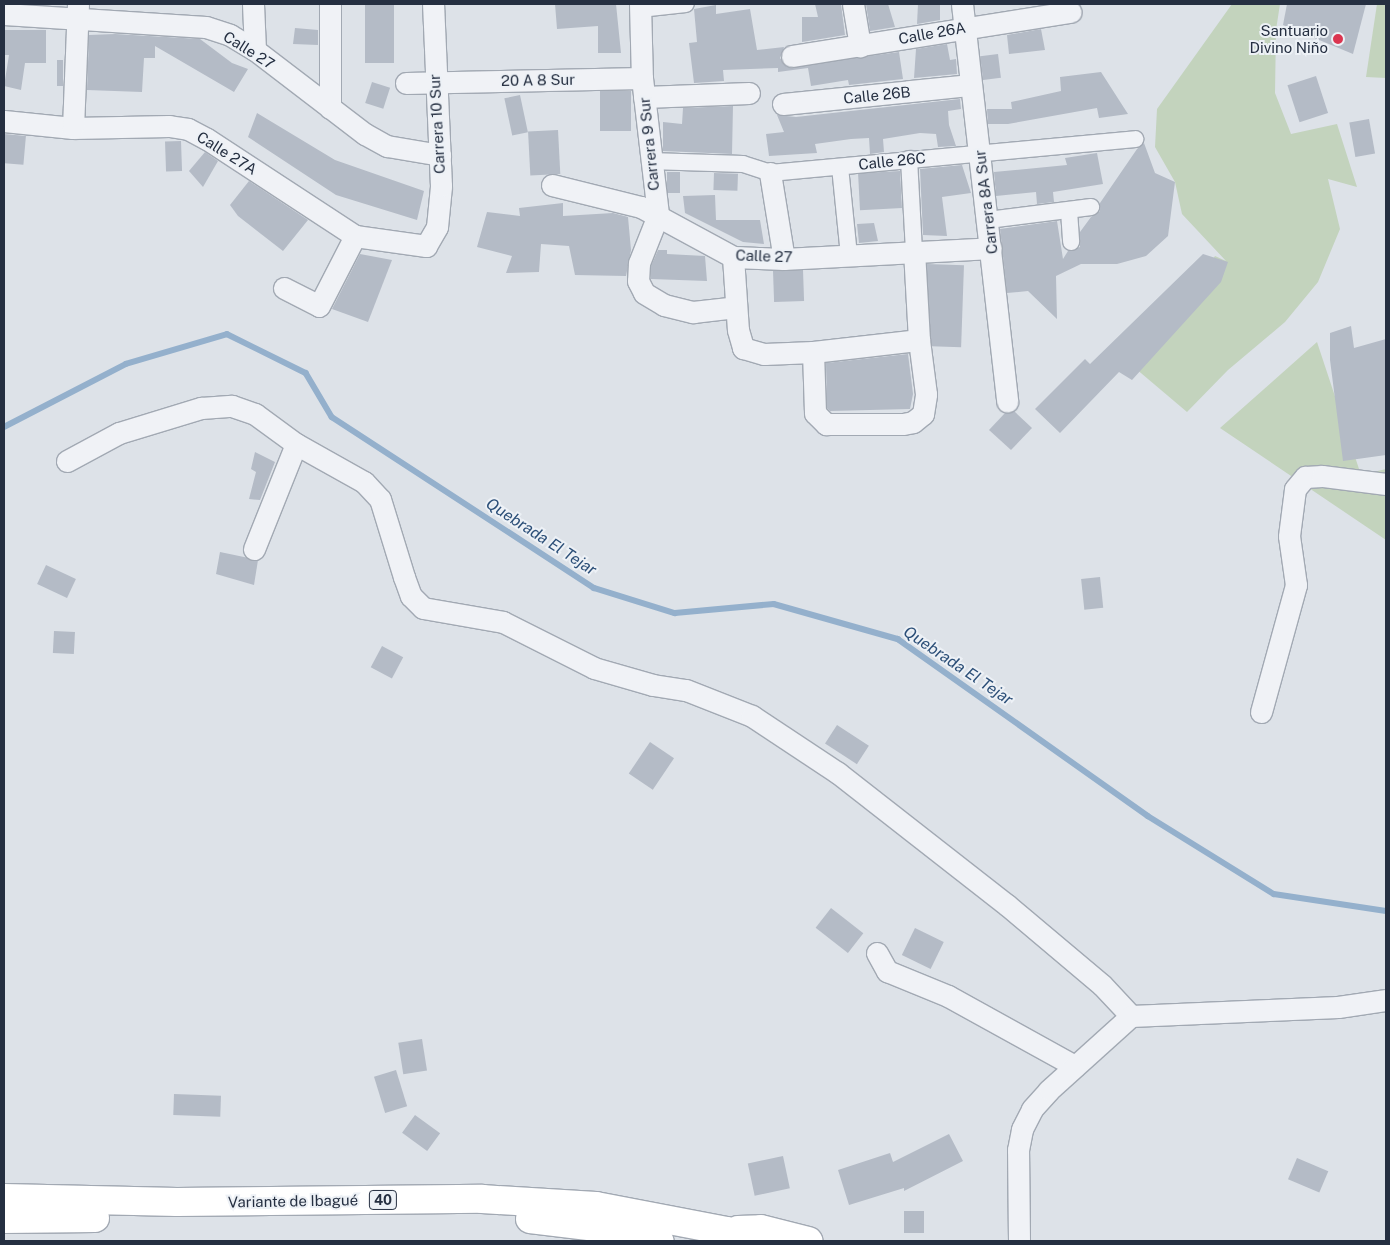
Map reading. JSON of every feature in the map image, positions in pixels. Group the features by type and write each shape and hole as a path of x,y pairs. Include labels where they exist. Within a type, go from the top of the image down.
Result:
{"highway":[{"name":"Variante de Ibagué","path":"4,1198 177,1202 482,1199 596,1206 727,1231 757,1241"},
{"name":"Variante de Ibagué","path":"4,1219 496,1216 595,1226 659,1241"},
{"path":"727,1231 761,1229 808,1241"}],"street":[{"path":"253,4 255,50"},
{"path":"330,4 330,108"},
{"name":"Carrera 10 Sur","path":"430,243 437,227 440,155 434,82 433,4"},
{"path":"640,6 686,4"},
{"path":"853,4 860,46"},
{"name":"Carrera 8A Sur","path":"962,4 988,220 1007,401"},
{"name":"Carrera 9 Sur","path":"640,6 643,87 650,161 658,215"},
{"path":"73,128 78,11"},
{"name":"Calle 27","path":"4,14 78,11 206,27 230,35 255,50 330,108 387,146 440,155"},
{"name":"Calle 26A","path":"792,56 965,27 1071,12"},
{"path":"406,83 434,82"},
{"name":"20 A 8 Sur","path":"434,82 643,87"},
{"name":"Calle 26B","path":"783,104 971,85"},
{"path":"643,87 749,93"},
{"name":"Calle 27A","path":"4,121 73,128 169,126 188,129 355,236 418,247 430,243"},
{"name":"Calle 26C","path":"650,161 743,164 770,173 1135,139"},
{"path":"813,352 815,413 818,420 837,426 904,424 913,422 922,414 926,405 919,340 909,159"},
{"path":"840,167 848,255"},
{"path":"770,173 784,259"},
{"name":"Calle 27","path":"552,185 623,201 658,215 732,257 784,259 991,248"},
{"path":"988,220 1091,207"},
{"path":"1069,211 1072,242"},
{"path":"658,215 639,263 638,281 644,292 664,305 693,312 736,307"},
{"path":"284,288 319,306 355,236"},
{"path":"732,257 736,307 743,348 764,354 813,352 919,340"},
{"path":"66,461 119,433 159,418 216,407 232,406 255,414 296,444 364,482 380,499 411,596 423,608 503,622 594,668 652,685 686,690 752,716 838,773 1007,905 1102,985 1131,1016"},
{"path":"254,549 296,444"},
{"path":"1261,712 1296,585 1289,536 1295,488 1305,478 1322,476 1386,484"},
{"path":"877,953 887,971 948,996 1075,1066"},
{"path":"1019,1241 1018,1150 1022,1129 1032,1109 1075,1066 1131,1016 1338,1007 1386,1000"}],"green space":[{"path":"1232,4 1280,4 1276,30 1275,93 1291,134 1337,124 1357,187 1328,179 1340,229 1318,282 1285,322 1228,370 1187,412 1122,357 1198,281 1215,256 1226,261 1182,214 1175,182 1155,147 1157,109"},
{"path":"1377,4 1386,4 1386,78 1366,77"},
{"path":"1317,342 1361,475 1386,469 1386,540 1220,428"}],"building":[{"path":"365,4 394,4 394,63 365,63"},
{"path":"555,4 616,4 621,53 598,53 598,26 557,29"},
{"path":"815,4 841,4 845,35 802,42 802,17 818,17"},
{"path":"866,4 888,4 895,27 870,31"},
{"path":"918,4 940,4 940,20 917,24"},
{"name":"Santuario Divino Niño","path":"1287,4 1366,4 1353,54 1283,25"},
{"path":"716,5 716,14 750,9 757,50 784,47 780,58 787,67 899,52 903,79 849,85 848,80 811,86 808,68 778,72 778,68 723,70 724,81 694,83 689,43 697,42 694,9"},
{"path":"295,28 318,30 318,45 293,44"},
{"path":"1041,29 1045,50 1009,54 1007,35"},
{"path":"4,30 46,30 46,63 25,63 21,90 4,86 9,55 4,55"},
{"path":"115,34 200,39 232,63 248,69 234,92 155,46 155,58 144,58 142,92 87,90 89,35"},
{"path":"947,44 950,60 956,59 957,74 914,78 916,49"},
{"path":"998,54 1001,78 983,80 980,56"},
{"path":"57,60 63,60 63,86 57,86"},
{"path":"1101,72 1128,114 1099,118 1097,108 1008,124 988,124 987,109 1012,109 1011,102 1061,91 1060,77"},
{"path":"1316,76 1328,113 1300,122 1287,85"},
{"path":"372,82 390,88 383,109 365,103"},
{"path":"600,91 631,91 631,131 600,131"},
{"path":"520,95 528,132 512,135 504,98"},
{"path":"960,99 961,109 948,111 949,125 956,146 938,147 936,134 920,133 883,139 884,152 870,154 869,138 815,144 817,153 769,156 766,134 784,132 777,115 796,117"},
{"path":"733,106 732,154 663,151 663,122 682,124 683,108"},
{"path":"257,113 335,160 424,191 417,220 336,195 248,137"},
{"path":"1369,119 1375,153 1355,157 1349,122"},
{"path":"558,130 560,174 530,176 528,132"},
{"path":"4,134 26,136 23,165 4,163"},
{"path":"181,141 182,171 166,172 165,142"},
{"path":"1144,143 1155,173 1175,182 1168,236 1146,256 1117,264 1081,264 1056,276 1057,319 1028,291 1007,293 1000,229 1057,221 1063,259 1068,251 1080,247 1080,232 1091,217 1100,211 1100,203 1137,149"},
{"path":"205,152 218,161 203,187 189,171"},
{"path":"1097,153 1103,184 1053,192 1054,202 1037,204 1036,192 996,196 994,172 1067,165 1065,158"},
{"path":"962,165 971,193 942,197 947,236 923,235 920,169"},
{"path":"900,171 902,208 860,210 858,173"},
{"path":"667,172 680,172 680,193 667,193"},
{"path":"714,173 738,174 737,191 713,190"},
{"path":"249,181 308,220 283,251 238,216 230,205"},
{"path":"715,195 716,220 760,220 764,244 743,242 685,213 683,196"},
{"path":"563,203 563,216 613,213 628,217 631,250 626,276 575,275 569,246 541,244 539,272 506,273 512,256 477,247 487,212 520,216 519,208"},
{"path":"874,223 878,241 859,243 857,224"},
{"path":"658,250 667,250 667,254 705,256 707,281 651,279 651,266"},
{"path":"360,254 392,260 368,322 332,309"},
{"path":"1203,254 1228,262 1221,282 1132,380 1119,372 1060,433 1035,409 1085,359 1090,364"},
{"path":"927,264 964,265 961,347 924,346"},
{"path":"803,270 804,301 774,302 773,271"},
{"path":"1351,326 1354,348 1386,339 1386,455 1343,461 1330,360 1330,333"},
{"path":"908,354 913,394 910,409 830,411 827,408 826,363"},
{"path":"1014,411 1032,428 1011,450 989,430 1005,413"},
{"path":"255,452 275,462 260,500 249,499 256,472 251,469"},
{"path":"220,552 258,560 254,585 216,574"},
{"path":"46,565 76,579 67,598 37,584"},
{"path":"1100,577 1103,608 1084,610 1081,579"},
{"path":"54,631 75,632 74,654 53,653"},
{"path":"382,646 403,657 392,678 371,667"},
{"path":"837,725 869,746 857,764 825,743"},
{"path":"650,742 674,758 653,790 629,774"},
{"path":"831,908 863,933 848,953 816,928"},
{"path":"915,928 944,942 931,969 902,955"},
{"path":"422,1039 427,1071 403,1074 398,1043"},
{"path":"396,1070 407,1106 385,1113 374,1077"},
{"path":"174,1094 221,1096 220,1117 173,1115"},
{"path":"415,1115 440,1133 427,1151 402,1133"},
{"path":"949,1134 963,1161 904,1191 904,1188 849,1205 838,1170 890,1153 893,1162"},
{"path":"783,1156 790,1188 755,1196 748,1163"},
{"path":"1297,1158 1328,1171 1319,1192 1288,1179"},
{"path":"904,1211 924,1211 924,1233 904,1233"}],"waterway":[{"name":"Quebrada El Tejar","path":"4,427 126,364 227,334 306,373 332,417 594,588 675,613 774,604 898,639 1148,816 1274,894 1386,911"}],"place":[{"name":"Santuario Divino Niño","path":"1338,39"}]}
